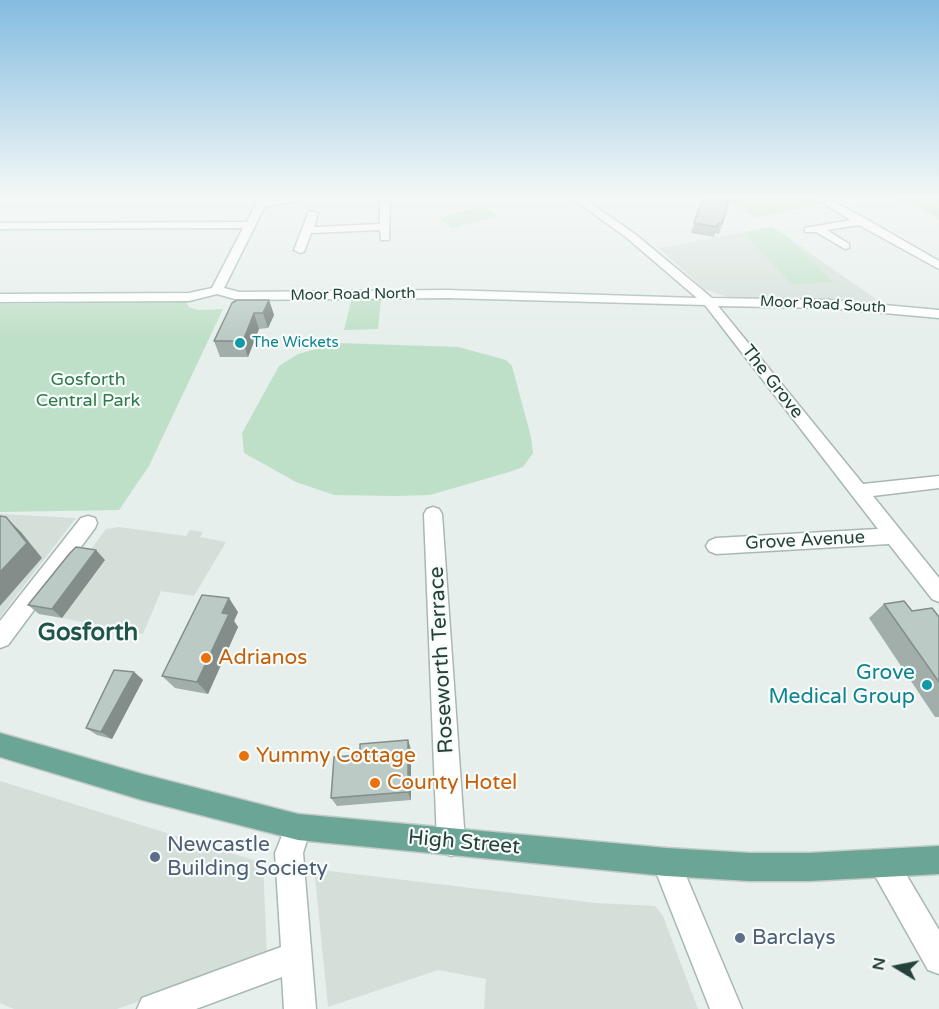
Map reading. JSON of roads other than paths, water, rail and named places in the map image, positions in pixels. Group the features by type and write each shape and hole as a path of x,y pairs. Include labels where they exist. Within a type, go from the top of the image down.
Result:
{"main road":[{"name":"High Street","path":"0,745 141,787 298,827 666,862 762,867 884,864 939,860"}],"street":[{"path":"217,290 240,245"},
{"path":"300,250 302,245"},
{"name":"The Grove","path":"642,245 707,300 939,593"},
{"path":"903,245 939,266"},
{"name":"Moor Road North","path":"0,298 189,297 217,290 238,296 447,294 526,298 707,300"},
{"name":"Moor Road South","path":"707,300 829,304 939,314"},
{"path":"858,491 939,482"},
{"name":"Roseworth Terrace","path":"433,514 451,842"},
{"path":"0,638 88,523"},
{"name":"Grove Avenue","path":"716,546 894,536"},
{"path":"298,827 290,854 300,1009"},
{"path":"666,862 726,1009"},
{"path":"884,864 939,959"},
{"path":"153,1009 296,957"}],"place":[{"name":"The Wickets","path":"240,343"},
{"name":"Adrianos","path":"206,658"},
{"name":"Grove Medical Group","path":"927,685"},
{"name":"Yummy Cottage","path":"244,756"},
{"name":"County Hotel","path":"375,783"},
{"name":"Newcastle Building Society","path":"155,857"},
{"name":"Barclays","path":"740,938"}],"district":[{"name":"Gosforth","path":"88,634"}],"park label":[{"name":"Gosforth Central Park","path":"88,390"}]}
